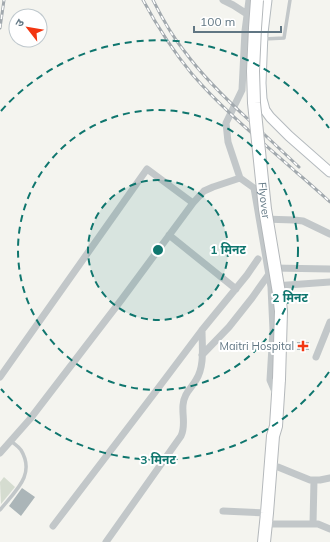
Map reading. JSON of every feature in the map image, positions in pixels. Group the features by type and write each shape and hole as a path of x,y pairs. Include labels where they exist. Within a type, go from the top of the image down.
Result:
{"highway":[{"name":"Flyover","path":"258,0 253,71 254,103 264,209 280,305 279,379 276,426"},
{"path":"271,542 280,437 276,426"},
{"path":"264,542 273,436 276,426"}],"street":[{"path":"223,0 247,14"},
{"path":"249,0 244,31 242,90 226,122 228,142 240,178 254,188 271,287 273,330 270,380 278,399"},
{"path":"267,0 263,42 262,76 262,99 264,110 289,136 330,172"},
{"path":"242,75 262,76"},
{"path":"0,377 147,169 193,203"},
{"path":"0,453 30,419 193,203 204,191 240,178"},
{"path":"259,219 300,220 330,234"},
{"path":"169,235 236,289"},
{"path":"53,526 258,259"},
{"path":"268,271 330,269"},
{"path":"202,355 229,327 252,298 268,271"},
{"path":"271,287 330,282"},
{"path":"316,357 330,322"},
{"path":"106,542 181,436 183,431 184,399 199,374 202,355 202,330"},
{"path":"278,467 310,480 330,478"},
{"path":"313,524 314,480"},
{"path":"223,511 267,513"},
{"path":"273,524 318,524 330,529"}],"lane":[{"path":"263,42 284,38 290,0"},
{"path":"0,510 24,480 27,467 20,449 11,441"}],"shaded area":[{"path":"4,477 15,487 1,504 0,482"}],"building":[{"path":"297,342 309,342 309,350 297,350"},
{"path":"22,488 35,497 21,516 9,506"}],"railway":[{"path":"0,28 4,0"},
{"path":"143,0 160,29 185,65 216,100 330,202"},
{"path":"153,0 180,46 200,71 224,97 299,167"}],"place":[{"name":"Maitri Hospital","path":"303,346"}]}
